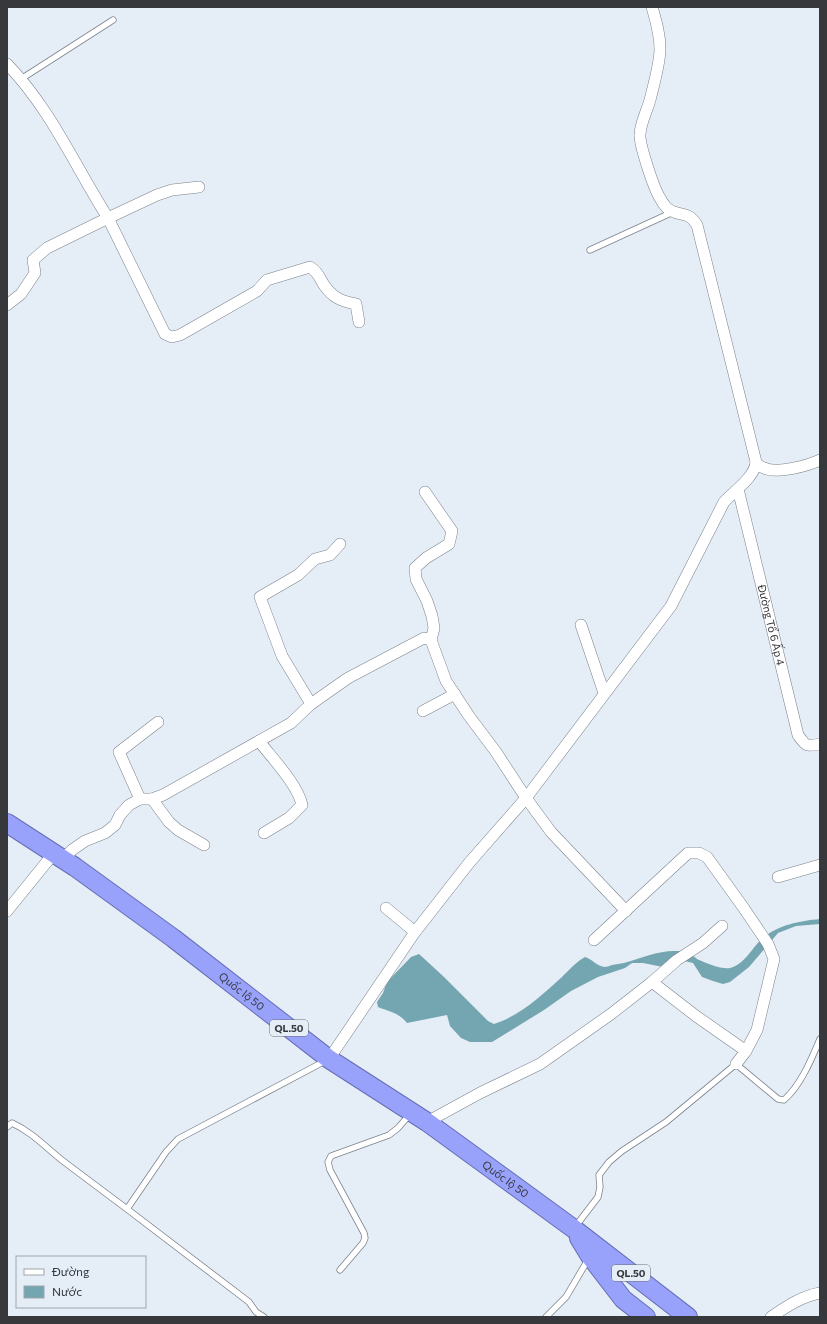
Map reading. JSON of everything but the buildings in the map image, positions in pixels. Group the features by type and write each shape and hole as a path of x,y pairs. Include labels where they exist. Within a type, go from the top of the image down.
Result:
{"highway":[{"name":"Quốc lộ 50","path":"7,823 58,856 173,938 329,1059 427,1122 574,1229"},
{"name":"QL.50","path":"574,1229 590,1256 623,1299 646,1317"},
{"name":"QL.50","path":"574,1229 688,1317"}],"street":[{"path":"329,1059 415,932 469,863 526,798 671,606 724,502 738,489 756,467 697,225 692,219 684,214 673,212 666,207 658,196 644,155 640,136 642,119 651,98 660,50 658,29 652,7"},
{"path":"7,64 22,78 60,136 108,218 165,334 172,337 180,335 257,291 267,280 310,267 317,272 324,285 335,297 356,304 359,322"},
{"path":"7,305 21,294 35,273 32,260 47,248 157,194 172,190 199,187"},
{"path":"756,463 765,469 778,470 820,460"},
{"name":"Đường Tổ 6 Ấp 4","path":"738,489 798,734 805,744 810,746 820,744"},
{"path":"425,492 452,531 449,544 426,558 414,568 416,579 427,601 432,616 434,628 431,640 446,681 551,832 626,911"},
{"path":"311,704 282,656 260,597 298,575 315,559 330,555 340,544"},
{"path":"581,625 604,693"},
{"path":"7,911 58,856 72,850 85,841 105,833 115,825 120,814 129,804 140,799 152,799 163,795 291,723 311,704 348,678 424,638 431,640"},
{"path":"422,711 455,694"},
{"path":"140,799 119,752 158,722"},
{"path":"259,741 281,768 300,798 302,805 289,818 264,833"},
{"path":"152,799 169,822 178,830 204,845"},
{"path":"594,940 688,853 699,853 707,857 768,944 774,959 757,1030 746,1051 736,1064"},
{"path":"778,877 820,865"},
{"path":"386,908 415,932"},
{"path":"427,1122 480,1093 540,1064 611,1014 677,960 703,943 722,926"},
{"path":"652,982 696,1016 746,1051"},
{"path":"771,1317 810,1295 820,1293"}],"lane":[{"path":"22,78 113,20"},
{"path":"590,250 673,212"},
{"path":"574,1229 598,1197 600,1187 599,1175 609,1162 622,1151 666,1122 736,1064 778,1099 784,1100 792,1093 809,1063 820,1039"},
{"path":"126,1209 166,1152 178,1139 329,1059"},
{"path":"340,1270 363,1243 365,1238 354,1212 330,1170 328,1159 331,1156 389,1135 398,1128 412,1112"},
{"path":"7,1127 12,1123 22,1128 46,1145 66,1163 249,1302 256,1314 264,1317"},
{"path":"546,1317 559,1306 566,1297 590,1256"}],"water":[{"path":"820,919 820,924 796,926 778,933 749,967 730,982 723,984 702,977 693,963 676,959 663,967 643,963 632,963 625,968 598,977 571,991 544,1010 492,1042 470,1042 461,1038 450,1026 447,1015 407,1023 397,1014 378,1007 377,1002 383,993 387,982 411,957 419,954 488,1021 494,1024 513,1016 522,1010 585,957 605,967 657,953 681,951 688,952 699,960 710,964 723,968 730,968 740,963 767,935 781,927 804,921"}]}
